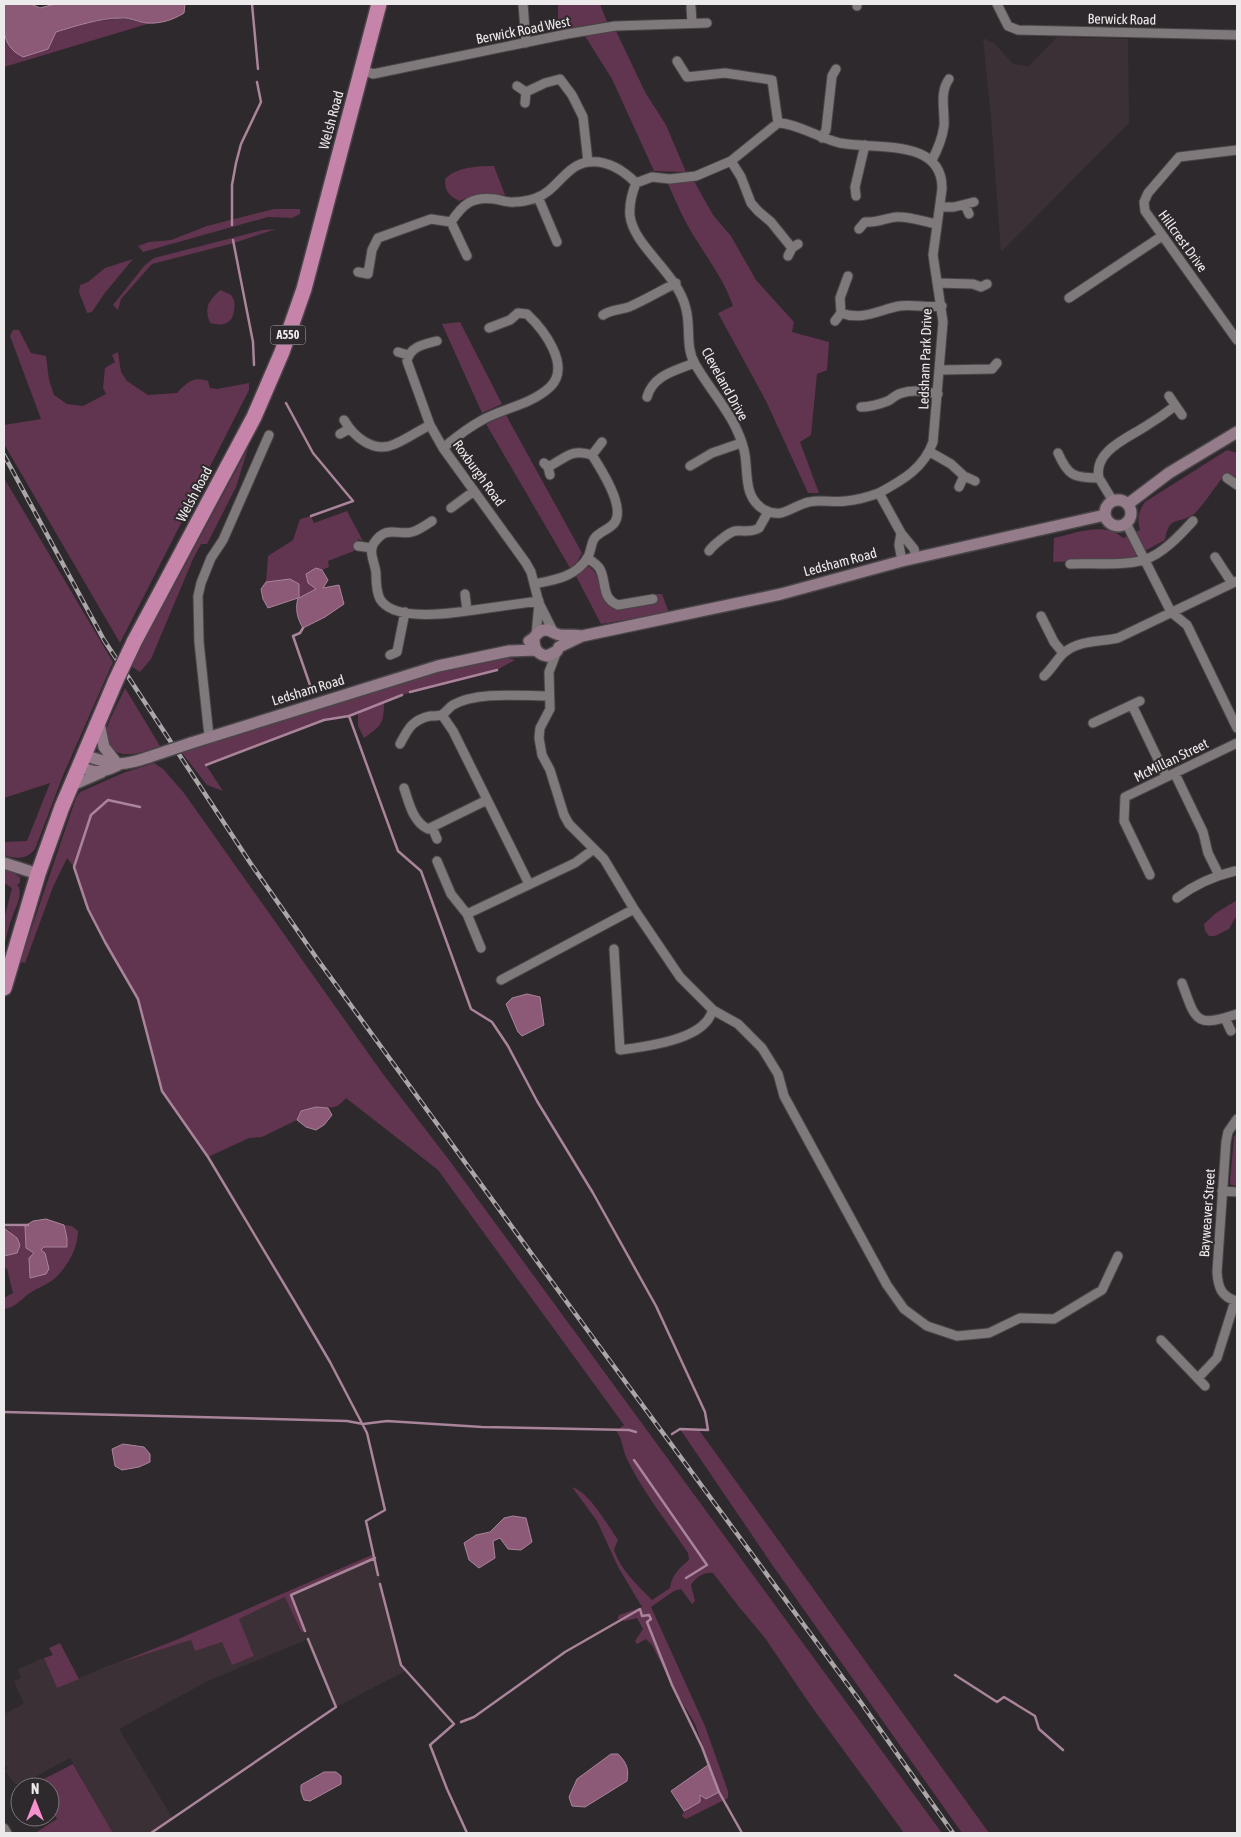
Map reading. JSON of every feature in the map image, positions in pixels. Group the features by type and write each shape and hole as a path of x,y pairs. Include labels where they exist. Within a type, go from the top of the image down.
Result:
{"highway":[{"name":"Welsh Road","path":"4,988 38,874 70,786 98,719 134,642 254,417 282,352 304,289 379,4"}],"main road":[{"path":"1128,504 1169,473 1237,432"},
{"path":"1121,500 1128,504 1131,515 1126,523 1121,525 1113,524 1105,515 1106,507 1113,501 1121,500"},
{"name":"Ledsham Road","path":"536,644 548,656 582,636 781,594 916,557 1105,515"},
{"name":"Ledsham Road","path":"70,786 118,765 127,764 210,736 438,666 536,644 544,630 582,636"},
{"path":"555,633 559,638 558,649"},
{"path":"98,719 104,746 118,765"},
{"path":"81,760 118,765"},
{"path":"81,760 86,770 102,772"},
{"path":"4,863 38,874"}],"street":[{"path":"523,4 526,43"},
{"name":"Berwick Road","path":"997,4 1008,26 1018,30 1237,34"},
{"path":"691,7 692,23"},
{"name":"Berwick Road West","path":"362,69 373,74 615,26 707,23"},
{"path":"677,61 687,77 726,73 772,80 778,123"},
{"path":"562,70 560,79 572,95 583,117 588,162"},
{"path":"822,138 826,130 831,72"},
{"path":"526,92 545,83 560,79"},
{"path":"451,222 461,208 472,201 482,198 514,202 538,197 558,184 570,169 588,162 614,165 636,183 652,177 670,179 696,176 731,161 778,123 794,125 822,138 842,143 895,148 919,154 932,160 939,148 944,124 943,82"},
{"path":"516,86 526,92"},
{"path":"525,102 526,92"},
{"path":"852,192 865,145"},
{"name":"Hillcrest Drive","path":"1237,150 1183,155 1176,160 1148,194 1144,202 1145,212 1237,340"},
{"name":"Ledsham Park Drive","path":"879,493 916,470 930,452 936,427 943,322 933,255 942,178 937,165 932,160"},
{"path":"731,161 741,177 751,203 771,222 793,249"},
{"name":"Cleveland Drive","path":"636,183 630,208 633,226 638,237 676,283 686,309 688,341 694,363 721,402 741,443 750,493 760,507 768,512"},
{"path":"538,197 557,242"},
{"path":"940,207 970,204 970,214"},
{"path":"861,223 875,223 894,217 901,217 937,224"},
{"path":"367,274 372,250 378,238 431,219 451,222"},
{"path":"451,222 466,256"},
{"path":"1069,298 1162,236"},
{"path":"835,321 841,313 840,298 848,276"},
{"path":"605,310 614,312 676,283"},
{"path":"937,283 973,284 983,288"},
{"path":"841,313 852,316 864,316 900,306 929,308 942,306"},
{"path":"443,448 466,430 486,418 536,396 552,386 557,371 556,353 553,346 530,317 527,309 518,313 510,320 489,328"},
{"path":"398,352 408,355 418,347 437,341"},
{"name":"Roxburgh Road","path":"408,355 407,361 430,426 443,448 526,563 539,602 555,633"},
{"path":"646,390 662,376 694,363"},
{"path":"940,370 986,370 992,369 997,363"},
{"path":"868,417 864,407 884,402 900,393 918,390 938,394"},
{"path":"1169,396 1182,415"},
{"path":"1113,501 1097,472 1105,455 1121,441 1175,406"},
{"path":"344,420 349,429 365,443 379,447 395,445 430,426"},
{"path":"340,434 349,429"},
{"path":"210,736 199,642 198,596 200,583 211,558 223,540 269,434"},
{"path":"592,455 602,442"},
{"path":"688,467 712,453 741,443"},
{"path":"534,584 563,578 574,572 588,558 594,539 616,521 618,511 616,499 592,455 574,452 547,469"},
{"path":"930,452 951,464 964,476 975,481"},
{"path":"1058,453 1066,463 1068,472 1075,476 1099,478"},
{"path":"960,487 964,476"},
{"path":"1226,478 1237,485"},
{"path":"451,508 474,490"},
{"path":"709,551 716,543 735,531 750,531 759,528 768,512 781,513 808,502 845,502 863,499 879,493 901,533 914,549 916,557"},
{"path":"432,521 414,532 388,532 374,543 371,553 376,568 378,596 386,605 405,612 442,615 539,602"},
{"path":"1070,564 1145,560 1166,547 1193,521"},
{"path":"1126,523 1171,612 1186,625 1237,728"},
{"path":"901,533 899,545 902,561"},
{"path":"707,538 716,543"},
{"path":"358,546 372,548"},
{"path":"1044,676 1063,653 1081,643 1102,642 1118,638 1235,582 1215,557"},
{"path":"588,558 600,571 605,593 613,603 618,605 653,599"},
{"path":"466,594 467,611"},
{"name":"Roxburgh Road","path":"536,644 539,602"},
{"path":"396,655 405,612"},
{"path":"1041,616 1054,642 1063,653"},
{"path":"536,644 549,672 550,696 550,709 538,738 542,754 550,770 567,820 604,859 634,909 680,977 713,1010 738,1024 762,1048 778,1074 784,1096 887,1285 904,1309 927,1326 957,1336 989,1332 1020,1318 1054,1319 1102,1290 1118,1256"},
{"path":"549,672 558,649"},
{"path":"400,744 409,727 417,721 442,715 453,705 483,696 550,696"},
{"path":"1093,723 1140,701"},
{"path":"1132,705 1203,832 1208,853 1219,875"},
{"path":"442,715 453,731 529,884"},
{"name":"McMillan Street","path":"1150,875 1124,821 1125,797 1237,743"},
{"path":"404,788 414,817 424,828 428,829 487,800"},
{"path":"432,827 437,839"},
{"path":"467,914 575,863 594,849"},
{"path":"437,861 451,894 467,914 481,948"},
{"path":"1177,898 1206,881 1235,871"},
{"path":"502,980 634,909"},
{"path":"614,949 620,1050 652,1046 693,1032 706,1023 713,1010"},
{"path":"1182,983 1197,1018 1208,1022 1237,1014"},
{"path":"1226,1018 1230,1031"},
{"name":"Bayweaver Street","path":"1236,1301 1221,1292 1217,1283 1222,1191 1228,1132 1237,1120"},
{"path":"1222,1191 1237,1192"},
{"path":"1198,1378 1217,1358 1236,1301"},
{"path":"1161,1340 1205,1386"},
{"path":"4,1828 7,1833"}],"shaded area":[{"path":"5,4 31,4 40,8 55,4 185,4 184,13 171,20 162,22 147,23 127,18 113,18 56,32 48,49 23,57 9,46 3,22"},
{"path":"558,4 600,4 607,22 558,30"},
{"path":"121,18 147,23 154,22 4,67 4,29 6,37 56,32 79,24"},
{"path":"616,31 645,92 666,125 686,172 654,171 612,79 585,36"},
{"path":"1057,37 1128,39 1129,123 1001,252 983,38 995,44 1013,64 1029,66"},
{"path":"481,166 494,166 505,195 478,194 459,201 448,192 445,179 455,172"},
{"path":"694,181 713,215 731,236 756,280 794,322 792,332 829,342 827,370 817,374 811,435 800,442 819,493 808,493 766,401 718,313 733,306 730,297 681,213 668,184"},
{"path":"274,209 300,209 300,214 292,218 268,217 143,252 138,246 149,242 171,240 207,226"},
{"path":"276,229 234,243 152,264 121,299 118,310 113,305 144,266 154,258 263,230"},
{"path":"133,259 104,294 92,312 87,313 79,292 80,285 88,282 105,268"},
{"path":"220,290 231,295 233,299 235,307 233,316 226,323 210,323 207,313 208,305"},
{"path":"460,322 502,404 482,413 442,324"},
{"path":"13,330 19,330 31,353 46,356 49,380 54,395 67,404 83,406 106,394 103,388 105,368 115,362 112,355 118,352 121,372 127,381 148,395 177,393 187,383 198,379 208,381 210,388 217,389 249,383 249,390 120,643 4,444 4,425 41,419 10,336"},
{"path":"506,415 582,553 577,562 570,568 486,424"},
{"path":"248,448 236,487 207,544 201,544 193,559 151,659 140,672 131,666"},
{"path":"1227,450 1237,453 1237,481 1225,474 1194,514 1172,523 1165,540 1130,559 1053,562 1054,538 1081,531 1099,529 1116,533 1123,538 1140,530 1139,516 1145,502"},
{"path":"4,478 113,662 64,773 35,849 32,853 21,858 4,855 4,842 27,841 50,783 4,798"},
{"path":"347,511 363,541 358,539 354,551 328,561 329,567 322,570 316,568 316,589 299,598 290,579 266,582 268,556 293,540 300,519 311,516 314,523"},
{"path":"586,565 597,576 604,597 612,606 623,608 650,605 654,604 655,594 662,594 669,613 601,624 576,576"},
{"path":"316,568 322,570 328,580 323,588 339,585 344,604 325,617 303,628 297,613 298,598 268,608 263,599 261,589 266,582 290,579 299,584 299,598 316,589 308,583 306,574"},
{"path":"506,657 515,660 497,670 384,701 381,723 364,738 358,726 358,712 349,716 324,720 206,765 223,791 207,785 182,753 426,674"},
{"path":"125,688 160,746 134,754 127,754 115,751 110,746 106,738 106,731"},
{"path":"154,763 163,769 184,793 383,1074 449,1160 942,1833 904,1833 809,1703 765,1638 713,1573 706,1573 700,1576 691,1585 695,1601 692,1604 681,1589 674,1591 651,1607 705,1726 728,1791 728,1798 686,1819 682,1816 684,1811 699,1803 700,1795 706,1799 719,1791 695,1724 672,1685 652,1645 646,1639 637,1644 635,1641 643,1629 637,1618 625,1621 617,1619 619,1615 642,1607 618,1567 597,1521 572,1487 579,1490 592,1502 618,1540 614,1550 621,1564 630,1577 652,1600 670,1588 676,1572 689,1560 688,1553 648,1495 627,1459 620,1437 616,1431 624,1425 438,1170 346,1098 336,1107 315,1107 301,1111 297,1120 262,1137 249,1138 208,1157 162,1091 138,998 88,909 74,867 67,858 53,887 25,963 20,962 76,798 80,792 123,773"},
{"path":"4,868 20,877 20,882 17,886 20,891 4,946 4,919 12,888 4,883"},
{"path":"1237,900 1237,918 1235,918 1229,929 1215,936 1209,936 1205,931 1204,924 1216,913"},
{"path":"527,994 540,997 544,1025 522,1036 518,1032 506,1004 512,998"},
{"path":"316,1107 328,1108 332,1115 324,1125 316,1130 306,1127 297,1120 301,1111"},
{"path":"1237,1132 1237,1186 1231,1185 1230,1182 1234,1137"},
{"path":"46,1219 64,1225 67,1247 44,1247 41,1250 45,1253 49,1269 46,1274 30,1278 29,1258 34,1253 26,1248 25,1226 33,1221"},
{"path":"64,1225 72,1226 78,1231 78,1237 74,1251 63,1269 51,1281 30,1293 15,1305 4,1309 4,1298 13,1293 7,1269 4,1268 4,1256 7,1256 10,1231 4,1227 25,1226 26,1248 41,1250 44,1247 67,1247"},
{"path":"4,1228 17,1238 20,1245 17,1253 4,1256"},
{"path":"680,1429 699,1430 989,1833 962,1833 773,1566"},
{"path":"123,1444 144,1447 150,1454 150,1462 139,1467 122,1470 115,1466 112,1449"},
{"path":"513,1516 526,1518 532,1542 521,1550 508,1549 500,1538 493,1541 495,1558 479,1568 469,1560 464,1543 476,1535 490,1532 504,1518"},
{"path":"374,1554 375,1558 291,1595 305,1631 301,1632 285,1597 239,1619 254,1656 232,1665 222,1642 195,1651 191,1640 115,1664 176,1640"},
{"path":"375,1558 401,1665 405,1671 336,1707 308,1639 208,1681 119,1729 173,1819 151,1833 113,1833 70,1758 35,1777 10,1777 5,1770 8,1768 4,1765 4,1714 24,1704 14,1681 21,1678 18,1669 44,1658 57,1688 107,1666 191,1640 196,1650 222,1642 232,1665 254,1656 238,1619 286,1597 300,1632 305,1630 291,1595"},
{"path":"60,1643 79,1679 57,1688 44,1658 53,1655 49,1648"},
{"path":"611,1754 618,1754 625,1763 628,1773 627,1781 585,1807 572,1806 569,1797 577,1779"},
{"path":"73,1764 113,1833 35,1833 44,1827 60,1827 60,1777 48,1777"},
{"path":"708,1765 719,1792 706,1799 700,1795 700,1802 684,1811 671,1791"},
{"path":"324,1772 336,1772 341,1776 341,1784 310,1801 304,1800 301,1785"}],"waterway":[{"path":"252,4 258,69"},
{"path":"232,225 232,185 236,163 241,144 261,102 257,82"},
{"path":"233,240 253,342 254,365"},
{"path":"286,403 313,453 353,501 311,516"},
{"path":"303,628 300,633 293,636 311,688"},
{"path":"410,692 497,670"},
{"path":"402,695 349,716 398,851 421,871 471,1009 492,1022 508,1046 537,1101 593,1193 656,1306 705,1412 708,1430 680,1429 672,1434"},
{"path":"206,765 324,720 349,716"},
{"path":"140,807 108,800 91,815 74,867 88,909 138,999 162,1091 208,1157 330,1362 367,1433 385,1510 366,1521 378,1575"},
{"path":"4,1225 28,1225"},
{"path":"4,1412 347,1421 363,1424 387,1421 482,1427 629,1430 636,1432"},
{"path":"634,1460 707,1565 686,1578"},
{"path":"305,1631 291,1595 375,1558"},
{"path":"380,1584 401,1665 454,1724 430,1745 467,1833"},
{"path":"461,1722 474,1717 565,1652 640,1609 642,1616 649,1615 651,1619 647,1622 672,1685 702,1747 719,1792 742,1833"},
{"path":"151,1833 336,1707 308,1639"},
{"path":"955,1675 997,1702 1004,1697 1035,1716 1039,1729 1063,1750"}],"railway":[{"path":"4,455 104,640 251,864 318,960 862,1704 953,1833"}]}
